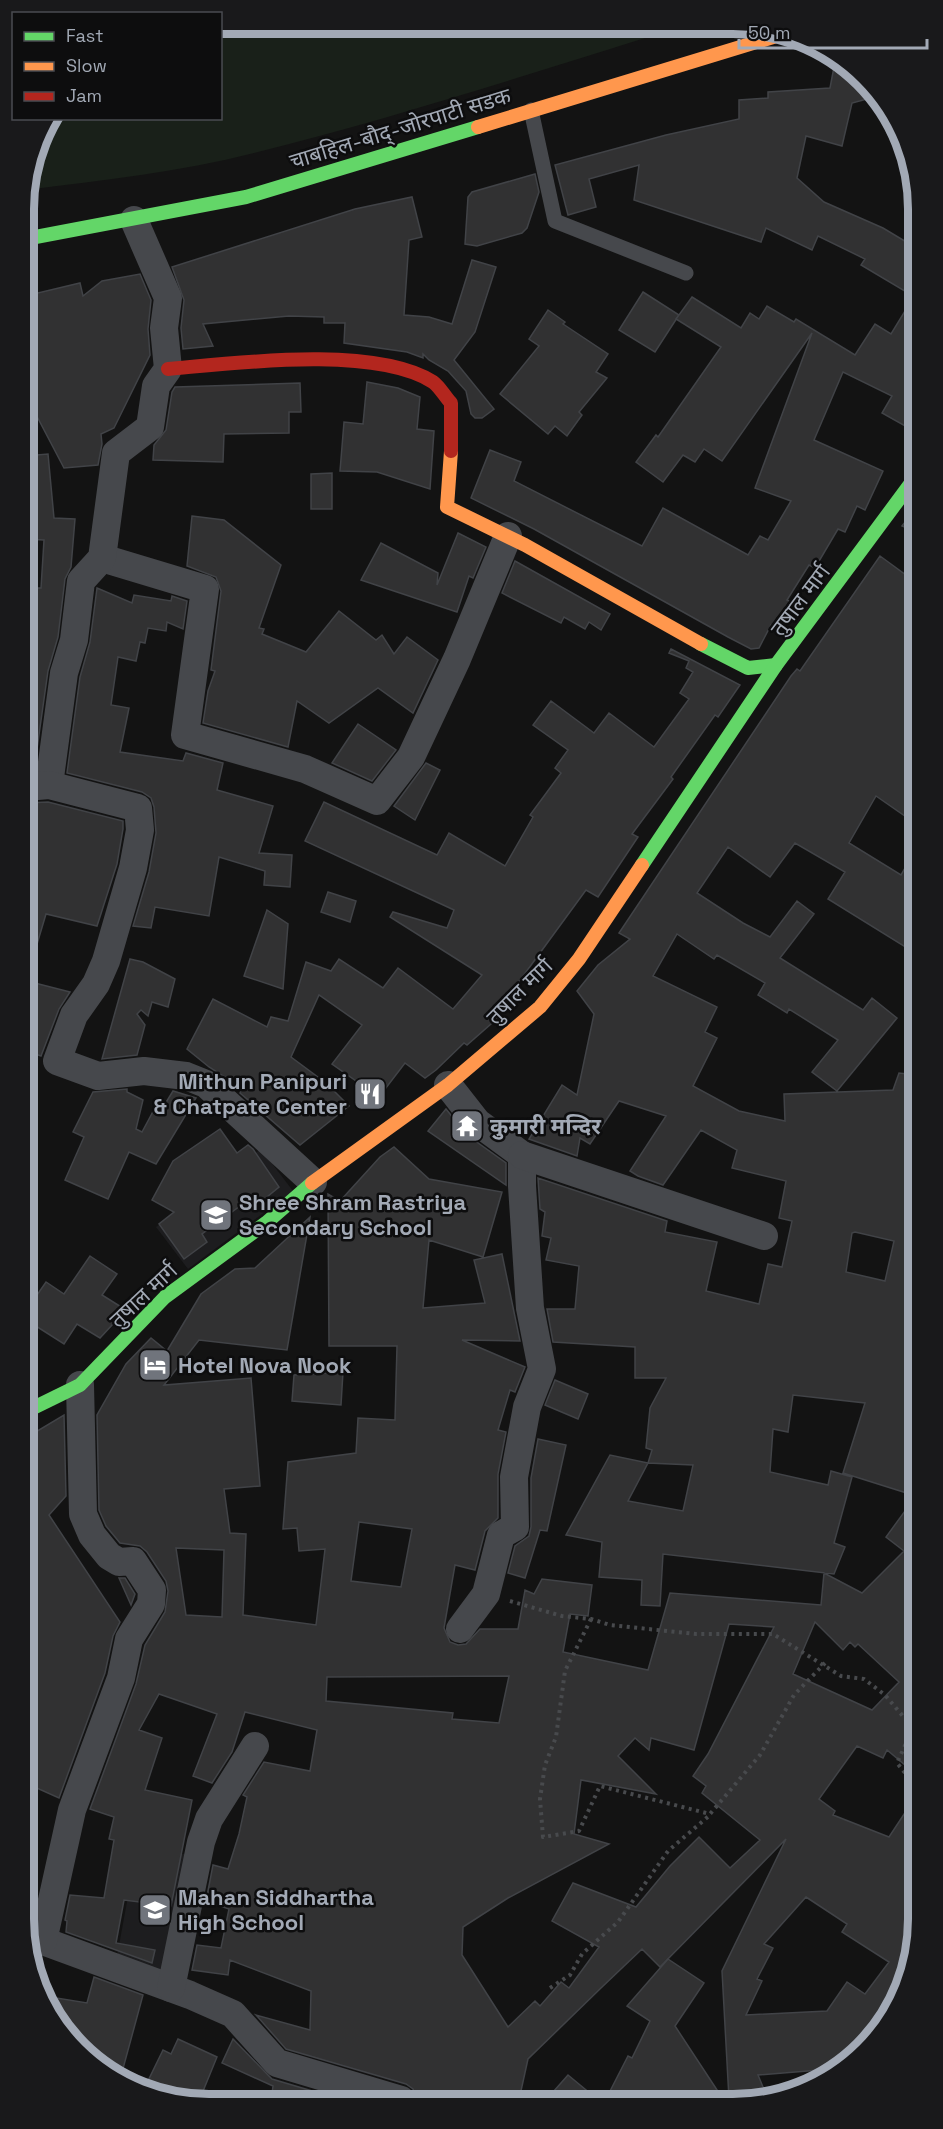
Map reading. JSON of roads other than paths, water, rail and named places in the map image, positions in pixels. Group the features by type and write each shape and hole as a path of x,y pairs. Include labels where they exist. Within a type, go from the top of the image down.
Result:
{"street":[{"name":"चाबहिल-बौद्-जोरपाटी सडक","path":"35,237 246,197 769,38"},
{"path":"134,220 168,298 164,328 168,369 156,386 150,427 116,453 102,558 81,581 74,640 64,673 38,786 138,808 140,830 134,868 106,961 96,984 74,1015 57,1061 98,1076 144,1071 186,1076 206,1084 312,1182"},
{"path":"168,369 275,361 364,362 412,370 440,388 451,404 447,507 508,536 748,668 777,665"},
{"name":"तुषाल मार्ग","path":"34,1407 80,1385 165,1297 266,1223 312,1182 448,1084 540,1007 579,959 777,665 908,487"},
{"path":"102,558 205,589 185,735 305,769 377,801 411,757 457,659 508,536"},
{"path":"448,1084 477,1122 522,1155 764,1236"},
{"path":"460,1629 486,1594 501,1535 515,1527 514,1477 526,1407 542,1369 530,1308 522,1155"},
{"path":"80,1385 83,1514 92,1535 109,1556 119,1562 133,1561 152,1590 151,1604 129,1639 121,1678 72,1810 36,1940 171,1988 233,2014 277,2063 381,2094"},
{"path":"171,1988 201,1842 209,1819 255,1746"}],"lane":[{"path":"531,110 555,221 686,273"}],"place":[{"name":"Mithun Panipuri & Chatpate Center","path":"370,1094"},
{"name":"कुमारी मन्दिर","path":"467,1126"},
{"name":"Shree Shram Rastriya Secondary School","path":"216,1215"},
{"name":"Hotel Nova Nook","path":"155,1365"},
{"name":"Mahan Siddhartha High School","path":"155,1910"}]}
